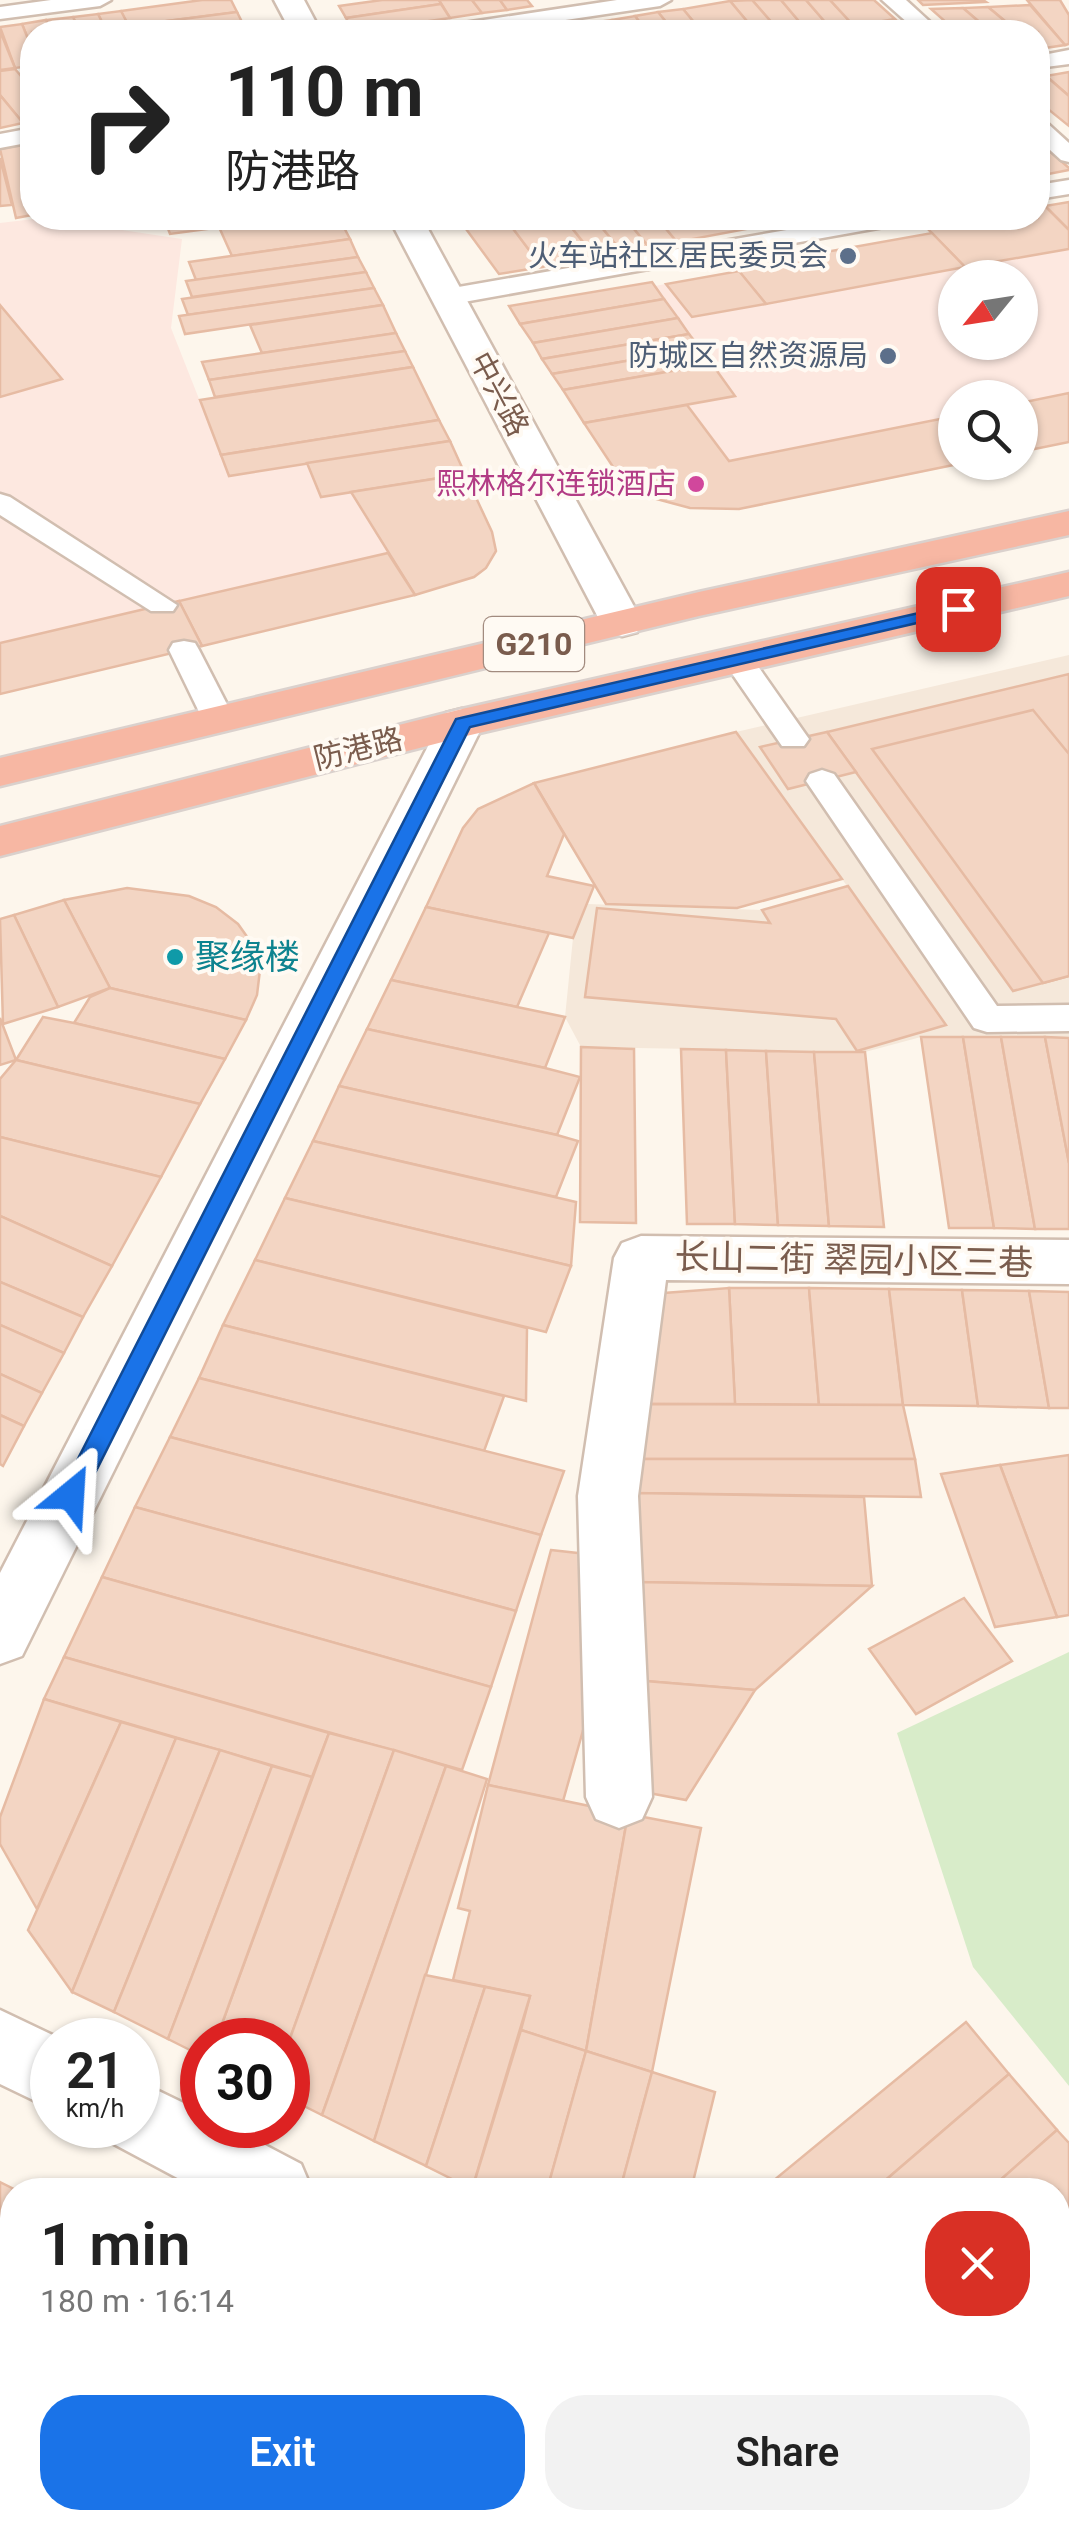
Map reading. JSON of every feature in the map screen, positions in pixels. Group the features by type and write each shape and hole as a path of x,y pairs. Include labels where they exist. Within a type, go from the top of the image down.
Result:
{"highway":[{"name":"防港路","path":"0,772 622,623 1069,523"},
{"name":"防港路","path":"0,841 462,723 1069,584"}],"street":[{"name":"中兴路","path":"411,230 622,623"},
{"path":"0,1636 462,723"},
{"name":"长山二街 翠园小区三巷","path":"618,1797 608,1496 641,1258 1069,1262"},
{"path":"0,2045 30,2061"},
{"path":"160,2130 252,2178"}],"lane":[{"path":"0,14 100,0"},
{"path":"525,20 660,0"},
{"path":"893,0 916,20"},
{"path":"1050,138 1069,155"},
{"path":"447,297 828,230"},
{"path":"0,503 162,606"},
{"path":"184,650 218,718"},
{"path":"737,659 793,739"},
{"path":"822,781 987,1019 1069,1018"}],"shaded area":[{"name":"防城区自然资源局","path":"1069,202 1069,442 1038,448 1038,380 938,380 938,469 762,505 714,510 670,504 623,482 584,423 734,396 655,286 931,233 929,230 1050,230 1050,206"},
{"path":"20,221 20,230 122,230 182,239 171,328 229,475 307,463 321,497 351,492 388,553 180,601 202,646 0,694 0,223"},
{"path":"1069,655 1069,1038 921,1037 865,1052 581,1047 565,1017 573,938 588,904 762,910 847,886 736,732"}],"green space":[{"path":"1069,1652 1069,2086 973,1967 897,1733"}],"building":[{"path":"231,0 237,12 175,20 125,20 121,11"},
{"path":"382,0 439,0 441,4 346,18 339,6"},
{"path":"439,0 472,0 482,13 450,18"},
{"path":"472,0 500,0 507,10 482,13"},
{"path":"500,0 527,0 532,6 507,10"},
{"path":"752,0 781,0 798,20 770,20"},
{"path":"752,0 770,20 746,20 730,1"},
{"path":"781,0 806,0 823,20 798,20"},
{"path":"806,0 830,0 848,20 823,20"},
{"path":"830,0 874,0 895,19 889,20 848,20"},
{"path":"918,0 983,0 986,2 923,5"},
{"path":"1027,0 1060,0 1069,15 1069,44 1065,45 1050,27 1050,20 1044,20"},
{"path":"730,1 746,20 692,20 683,9"},
{"path":"441,4 450,18 347,20"},
{"path":"1030,5 1043,20 1004,20 988,7"},
{"path":"988,7 1004,20 977,20 963,8"},
{"path":"963,8 977,20 943,20 931,9"},
{"path":"683,9 692,20 664,20 658,12"},
{"path":"121,11 126,20 101,20 98,14"},
{"path":"237,12 241,20 175,20"},
{"path":"658,12 664,20 638,20 635,16"},
{"path":"98,14 101,20 74,20 73,17"},
{"path":"20,24 20,67 15,68 0,27"},
{"path":"1050,28 1065,45 1050,47"},
{"path":"0,31 15,68 0,70"},
{"path":"15,69 20,75 20,119 0,95 0,71"},
{"path":"1069,72 1069,96 1050,79 1050,75"},
{"path":"1050,79 1069,96 1069,126 1050,111"},
{"path":"0,95 20,124 0,128"},
{"path":"20,145 20,217 16,218 0,149"},
{"path":"1050,151 1069,168 1050,174"},
{"path":"0,158 12,205 0,206"},
{"path":"1069,202 1069,230 1050,211 1050,205"},
{"path":"1050,211 1069,230 1069,249 1005,260 958,260 929,230 1050,230"},
{"path":"220,230 345,230 350,239 232,256"},
{"path":"467,230 514,230 542,267 499,274"},
{"path":"514,230 574,230 595,257 542,267"},
{"path":"574,230 604,230 622,252 595,257"},
{"path":"604,230 635,230 649,247 622,252"},
{"path":"635,230 667,230 677,242 649,247"},
{"path":"667,230 741,230 677,242"},
{"path":"932,233 958,260 938,260 938,272 766,304 736,268"},
{"path":"350,239 358,257 196,280 189,262"},
{"path":"358,257 366,272 192,297 186,281"},
{"path":"739,271 766,304 692,317 666,284"},
{"path":"366,272 374,288 188,315 182,299"},
{"path":"652,282 664,299 520,324 509,306"},
{"path":"374,288 383,305 185,334 179,316"},
{"path":"664,299 678,318 533,343 520,324"},
{"path":"0,305 62,379 0,397"},
{"path":"383,305 396,333 262,353 250,325"},
{"path":"678,318 689,334 542,359 533,343"},
{"path":"396,333 405,351 209,380 202,362"},
{"path":"689,334 700,348 552,374 542,359"},
{"path":"700,348 712,364 563,390 552,374"},
{"path":"405,351 413,367 215,397 209,380"},
{"path":"712,364 735,396 584,423 563,390"},
{"path":"413,367 439,420 221,455 200,400"},
{"path":"1069,393 1069,442 1038,448 1038,399"},
{"path":"687,405 729,461 938,419 938,468 739,509 690,508 653,498 623,482 584,423"},
{"path":"439,420 450,441 229,476 221,455"},
{"path":"450,441 465,474 321,497 307,463"},
{"path":"465,474 492,532 496,551 486,568 474,577 415,595 351,492"},
{"path":"388,553 415,595 202,646 179,601"},
{"path":"179,601 202,646 0,694 0,643"},
{"path":"1069,674 1069,976 1013,991 827,732"},
{"path":"1033,710 1069,754 1069,976 1043,983 872,749"},
{"path":"736,732 842,879 737,908 606,904 534,783"},
{"path":"827,732 856,772 788,789 760,747"},
{"path":"534,783 564,834 547,876 594,886 573,938 426,907 463,828 478,809"},
{"path":"848,886 946,1025 857,1051 836,1019 585,997 597,908 770,923 762,910"},
{"name":"聚缘楼","path":"127,888 189,896 216,907 238,924 253,945 260,970 257,995 246,1020 110,988 64,900"},
{"path":"64,900 110,988 58,1007 14,915"},
{"path":"426,907 549,933 517,1007 391,980"},
{"path":"14,915 58,1007 3,1024 0,919"},
{"path":"391,980 565,1017 545,1068 367,1029"},
{"path":"110,988 246,1020 225,1059 74,1023 90,997"},
{"path":"43,1017 225,1059 200,1104 16,1060"},
{"path":"0,1018 16,1060 0,1065"},
{"path":"367,1029 580,1077 557,1135 339,1086"},
{"path":"921,1037 963,1037 994,1228 949,1228"},
{"path":"963,1037 1001,1037 1035,1229 994,1228"},
{"path":"1001,1037 1045,1037 1069,1163 1069,1229 1035,1229"},
{"path":"1045,1037 1069,1038 1069,1163"},
{"path":"581,1047 634,1049 636,1223 580,1222"},
{"path":"681,1049 726,1050 735,1224 687,1224"},
{"path":"726,1050 766,1051 778,1225 735,1224"},
{"path":"766,1051 814,1052 829,1226 778,1225"},
{"path":"814,1052 865,1052 884,1227 829,1226"},
{"path":"16,1060 200,1104 161,1177 0,1137 0,1079"},
{"path":"339,1086 578,1141 556,1197 313,1141"},
{"path":"0,1137 161,1177 112,1266 0,1216"},
{"path":"313,1141 576,1202 571,1266 285,1198"},
{"path":"285,1198 571,1266 546,1332 255,1260"},
{"path":"0,1216 112,1266 83,1317 0,1282"},
{"path":"255,1260 527,1328 526,1401 223,1325"},
{"path":"0,1282 83,1317 64,1353 0,1325"},
{"path":"729,1288 809,1288 819,1405 735,1404"},
{"path":"729,1288 735,1404 646,1404 651,1294"},
{"path":"809,1288 889,1289 903,1405 819,1405"},
{"path":"889,1289 962,1290 978,1406 903,1405"},
{"path":"962,1290 1029,1291 1049,1408 978,1406"},
{"path":"1029,1291 1069,1292 1069,1408 1049,1408"},
{"path":"0,1325 64,1353 42,1393 0,1374"},
{"path":"223,1325 504,1396 484,1451 199,1378"},
{"path":"0,1374 42,1393 24,1426 0,1415"},
{"path":"199,1378 564,1471 541,1535 170,1437"},
{"path":"646,1404 903,1405 915,1459 638,1459"},
{"path":"0,1415 24,1426 3,1466 0,1464"},
{"path":"170,1437 541,1535 516,1611 135,1507"},
{"path":"1069,1455 1069,1615 1057,1617 1000,1465"},
{"path":"638,1459 915,1459 921,1497 635,1493"},
{"path":"1000,1465 1057,1617 995,1627 941,1474"},
{"path":"635,1493 864,1497 872,1586 635,1582"},
{"path":"135,1507 516,1611 491,1687 102,1577"},
{"path":"551,1550 595,1555 603,1660 563,1801 488,1785"},
{"path":"102,1577 491,1687 462,1770 64,1657"},
{"path":"635,1582 872,1586 755,1690 633,1680"},
{"path":"964,1598 1012,1661 916,1714 869,1649"},
{"path":"64,1657 329,1733 312,1777 44,1699"},
{"path":"633,1680 755,1690 686,1800 633,1790"},
{"path":"44,1699 121,1722 37,1909 0,1844 0,1817"},
{"path":"121,1722 176,1738 72,1992 28,1930"},
{"path":"329,1733 394,1750 297,2018 224,2018"},
{"path":"176,1738 220,1750 114,2012 72,1992"},
{"path":"220,1750 272,1766 168,2039 160,2035 160,2018 126,2018 114,2012"},
{"path":"394,1750 446,1766 322,2115 310,2109 310,2018 297,2018"},
{"path":"272,1766 312,1777 224,2018 180,2018 180,2045 168,2039"},
{"path":"446,1766 487,1779 374,2141 322,2115"},
{"path":"488,1785 628,1814 586,2051 521,2030 530,1996 453,1980 470,1911 458,1908"},
{"path":"628,1814 701,1828 652,2072 586,2051"},
{"path":"425,1975 485,1987 426,2166 374,2141"},
{"path":"485,1987 530,1996 475,2178 450,2178 426,2166"},
{"path":"966,2022 1009,2074 888,2178 777,2178"},
{"path":"521,2030 586,2051 550,2178 476,2178"},
{"path":"586,2051 652,2072 623,2178 550,2178"},
{"path":"652,2072 715,2092 694,2178 623,2178"},
{"path":"1009,2074 1057,2130 1003,2178 888,2178"},
{"path":"1057,2130 1069,2143 1069,2178 1003,2178"}],"place":[{"name":"火车站社区居民委员会","path":"848,256"},
{"name":"防城区自然资源局","path":"888,356"},
{"name":"熙林格尔连锁酒店","path":"696,484"},
{"name":"聚缘楼","path":"175,957"}],"route":[{"path":"71,1495 462,723 958,609"}]}
